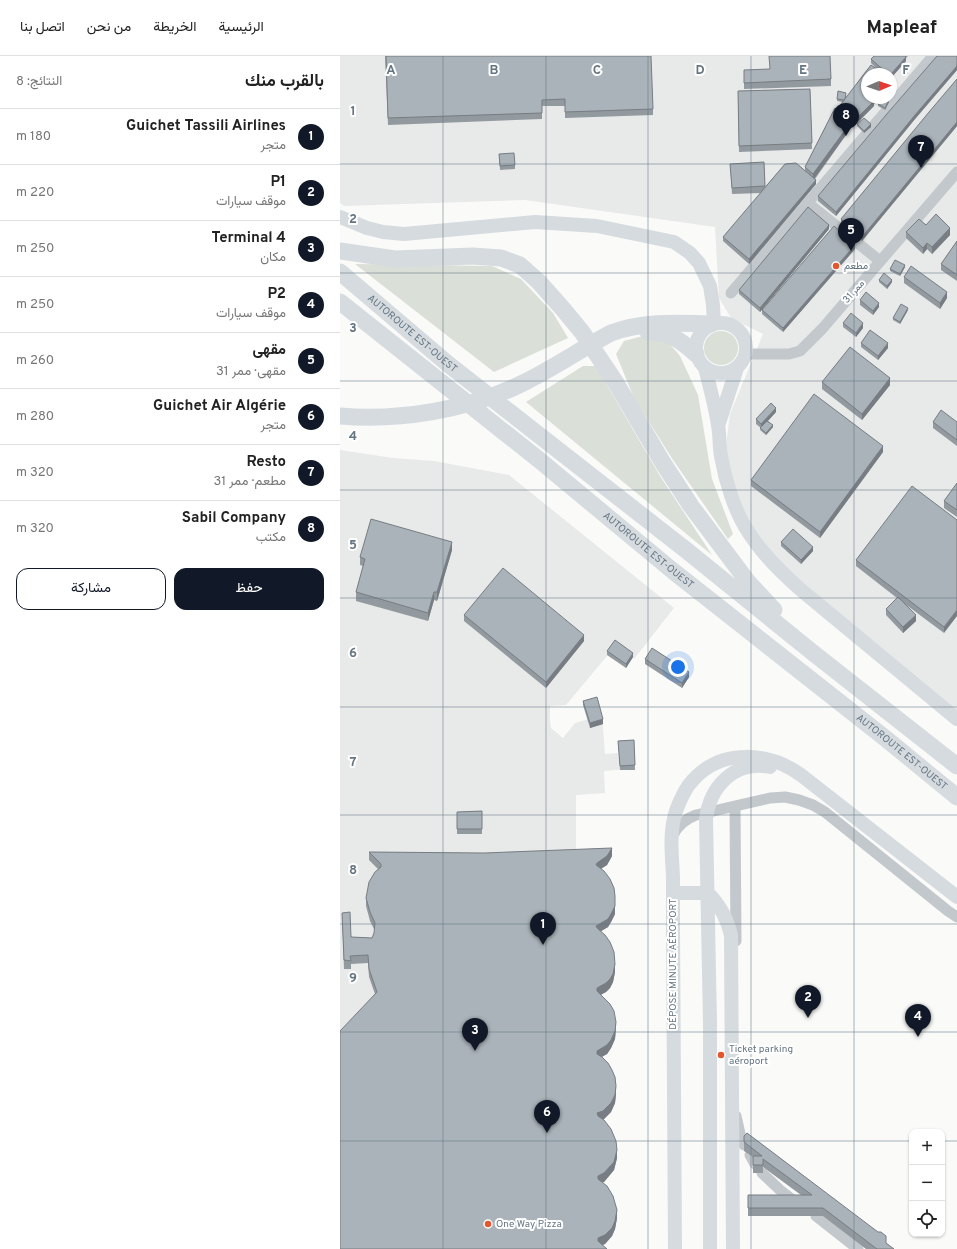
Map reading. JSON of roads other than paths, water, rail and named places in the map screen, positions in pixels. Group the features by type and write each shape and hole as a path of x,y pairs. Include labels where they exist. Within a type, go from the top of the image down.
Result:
{"highway":[{"path":"340,251 395,259 473,256 501,258 520,265 539,282 563,309 593,348 616,383 663,464 748,582 812,652"},
{"name":"AUTOROUTE EST-OUEST","path":"340,272 448,364 680,545 812,652 957,766"},
{"name":"AUTOROUTE EST-OUEST","path":"340,302 538,459 673,571 885,738 957,797"},
{"path":"593,348 611,333 646,324 713,324"},
{"path":"340,416 437,419 480,410 504,401 524,387 593,348 624,335 647,332 668,334 677,338 696,354"},
{"path":"340,422 381,424 405,418"}],"main road":[{"path":"340,217 368,228 384,232 404,234 535,222 597,226 674,242 690,253 699,264 710,286 714,306 713,324"},
{"path":"721,322 729,324 736,327 745,339 746,354 737,368 730,372 713,372 705,368 696,354 697,340 700,333 705,328 713,324 721,322"},
{"path":"705,368 718,426 725,476 735,506 748,533 762,552 801,590 957,719"},
{"path":"718,426 737,368"},
{"name":"DÉPOSE MINUTE AÉROPORT","path":"675,1249 673,893 671,851 673,822 678,804 693,780 719,762 734,758 758,757 780,764 794,771 957,897"},
{"path":"710,1249 708,894 706,819 710,801 719,786 732,774 748,767 766,766 794,771"},
{"path":"673,893 708,894 718,904 725,916 730,930 732,944 733,1249"}],"street":[{"path":"731,293 933,56"},
{"name":"ممر 31","path":"746,354 789,354 800,351 822,329 957,172"},
{"path":"808,202 880,261"},
{"path":"675,1249 673,929 670,848 676,830 684,820 690,817 770,798 785,797 813,804 826,812 957,917"},
{"path":"735,806 736,1113 741,1138 753,1159 780,1190 798,1204"},
{"path":"816,1216 858,1249"}],"place":[{"name":"Sabil Company","path":"846,136"},
{"name":"Resto","path":"921,168"},
{"name":"مقهى","path":"851,251"},
{"name":"مطعم","path":"836,266"},
{"name":"Guichet Tassili Airlines","path":"543,945"},
{"name":"P1","path":"808,1018"},
{"name":"P2","path":"918,1037"},
{"name":"Terminal 4","path":"475,1051"},
{"name":"Ticket parking aéroport","path":"721,1055"},
{"name":"Guichet Air Algérie","path":"547,1133"},
{"name":"One Way Pizza","path":"488,1224"}]}
